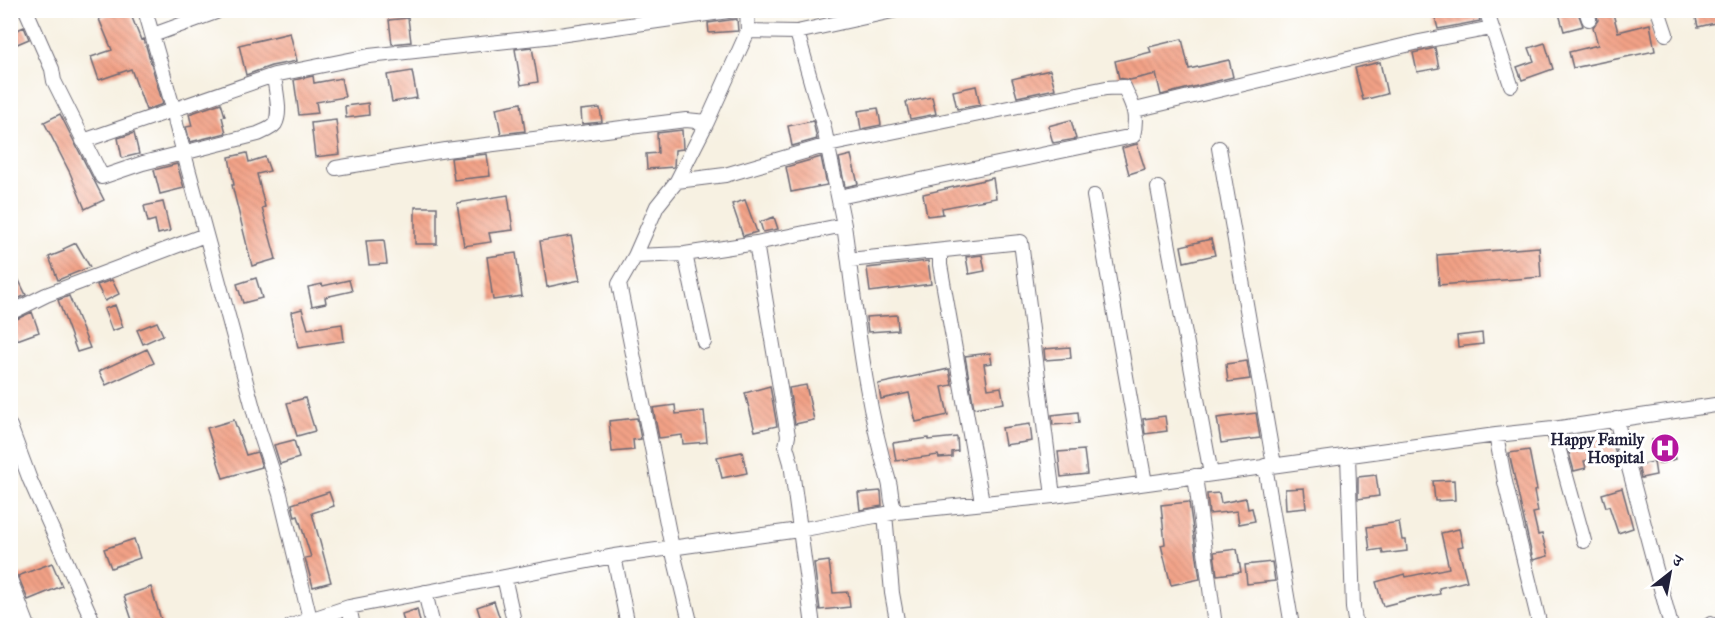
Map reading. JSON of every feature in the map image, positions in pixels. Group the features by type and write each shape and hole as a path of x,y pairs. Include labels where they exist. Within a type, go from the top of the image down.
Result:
{"street":[{"path":"26,10 52,69 54,81 102,177 258,134 273,126 278,110 274,75"},
{"path":"145,10 174,111 205,235 279,494 310,619"},
{"path":"83,141 274,75 369,56 546,37 735,10"},
{"path":"692,626 672,548 619,284 635,256 657,206 677,181 707,122 748,31 747,10"},
{"path":"748,31 797,32 897,10"},
{"path":"1486,10 1511,85"},
{"path":"1658,10 1666,34"},
{"path":"153,35 216,12"},
{"path":"1135,110 1419,42 1492,28"},
{"path":"797,32 828,145 839,197 866,382 882,461 891,492 892,593 898,626"},
{"path":"677,181 725,175 828,145 1106,88 1124,87 1135,110 1136,122 1133,135 839,197"},
{"path":"336,168 446,150 686,120 707,122"},
{"path":"1219,148 1270,466 1292,626"},
{"path":"1158,188 1211,474"},
{"path":"1094,196 1145,483"},
{"path":"635,256 685,254 756,243 844,225"},
{"path":"10,313 46,295 205,235"},
{"path":"849,260 1021,242 1053,495"},
{"path":"756,243 788,436 786,446 813,626"},
{"path":"940,252 940,265 982,502"},
{"path":"685,254 704,342"},
{"path":"292,625 349,607 614,556 799,530 891,513 1145,483 1553,429 1722,404"},
{"path":"1616,419 1671,626"},
{"path":"10,426 30,480 95,626"},
{"path":"1553,429 1584,541"},
{"path":"1496,435 1540,626"},
{"path":"1348,455 1353,608 1356,626"},
{"path":"1195,476 1215,626"},
{"path":"614,556 628,626"},
{"path":"504,577 515,626"},
{"path":"10,579 28,626"},
{"path":"425,592 433,626"},
{"path":"349,607 353,626"}],"building":[{"path":"118,10 129,10 141,40 144,39 163,104 146,110 131,69 99,80 91,57 112,50 99,19"},
{"path":"1433,10 1455,10 1457,15 1468,10 1477,10 1480,21 1438,29"},
{"path":"1558,10 1577,10 1583,26 1564,31"},
{"path":"1596,10 1612,10 1618,32 1650,24 1655,51 1573,68 1569,52 1598,45 1593,27 1598,20"},
{"path":"1716,10 1719,22 1698,27 1695,14"},
{"path":"408,18 411,42 392,44 389,20"},
{"path":"737,19 738,31 709,33 708,23"},
{"path":"24,27 29,39 10,47 10,33"},
{"path":"290,33 297,61 271,66 246,75 239,45"},
{"path":"1182,39 1189,69 1229,60 1233,77 1161,95 1156,74 1130,80 1119,78 1115,61 1151,52 1149,47"},
{"path":"1545,43 1553,69 1522,80 1517,67 1534,61 1529,48"},
{"path":"532,47 538,82 521,85 515,49"},
{"path":"1435,48 1439,68 1417,72 1413,53"},
{"path":"1380,62 1387,94 1363,100 1355,68"},
{"path":"1050,70 1055,89 1017,97 1012,79"},
{"path":"412,71 417,98 392,102 387,75"},
{"path":"313,76 314,83 341,78 345,97 316,102 318,113 299,115 294,80"},
{"path":"976,86 980,105 957,109 953,91"},
{"path":"932,97 936,114 910,119 906,102"},
{"path":"221,103 225,116 222,117 226,133 190,142 186,127 192,126 189,114"},
{"path":"368,103 369,115 346,118 345,106"},
{"path":"521,103 525,131 501,134 496,108"},
{"path":"600,108 602,122 582,124 581,110"},
{"path":"878,108 881,125 861,129 858,111"},
{"path":"60,114 104,200 85,209 44,122"},
{"path":"336,120 340,154 315,157 311,123"},
{"path":"1071,120 1076,139 1053,143 1048,126"},
{"path":"813,121 817,139 792,146 788,126"},
{"path":"682,130 683,149 675,150 674,167 647,169 646,154 658,153 657,133"},
{"path":"134,133 139,154 122,158 118,138"},
{"path":"1137,144 1145,169 1129,174 1122,148"},
{"path":"247,153 249,162 265,157 270,171 257,174 265,207 262,208 276,259 252,266 232,185 234,185 229,157"},
{"path":"487,154 490,176 454,180 451,158"},
{"path":"851,155 858,184 845,187 839,158"},
{"path":"821,157 827,185 791,192 786,167"},
{"path":"177,164 184,188 160,194 154,170"},
{"path":"993,178 996,198 942,208 943,214 927,216 923,194"},
{"path":"508,195 513,230 489,233 491,242 464,246 457,203"},
{"path":"745,200 757,232 743,236 732,204"},
{"path":"163,202 170,231 158,234 155,220 148,222 144,206"},
{"path":"415,207 437,207 437,244 415,244"},
{"path":"774,217 778,229 763,232 760,222"},
{"path":"571,236 580,280 547,287 540,241"},
{"path":"1211,239 1215,255 1184,262 1181,246"},
{"path":"384,240 387,264 369,265 366,241"},
{"path":"76,243 90,267 58,280 49,257"},
{"path":"1539,247 1541,277 1439,285 1437,255"},
{"path":"516,253 522,296 493,300 487,257"},
{"path":"982,255 985,271 969,274 966,257"},
{"path":"928,261 931,284 870,292 867,268"},
{"path":"10,262 26,295 11,302 10,300"},
{"path":"256,278 262,298 243,303 237,284"},
{"path":"112,280 119,294 105,301 97,285"},
{"path":"349,280 352,291 325,297 326,303 312,306 308,287"},
{"path":"69,296 90,348 77,352 58,300"},
{"path":"115,305 123,327 112,331 104,309"},
{"path":"302,309 308,329 342,324 344,341 298,348 291,312"},
{"path":"32,312 39,332 17,340 10,322"},
{"path":"897,315 898,330 868,332 866,317"},
{"path":"157,322 163,335 143,344 137,330"},
{"path":"1482,333 1483,344 1458,347 1457,336"},
{"path":"1070,347 1071,358 1045,360 1044,349"},
{"path":"147,349 154,363 106,385 99,371"},
{"path":"990,353 992,363 984,364 988,389 1001,387 1004,403 974,408 965,356"},
{"path":"1247,361 1250,379 1228,382 1226,364"},
{"path":"949,369 952,385 942,387 948,415 916,422 909,393 881,399 878,384"},
{"path":"806,385 814,420 795,424 789,388"},
{"path":"770,386 777,426 755,431 745,393"},
{"path":"305,398 315,431 297,436 287,403"},
{"path":"675,405 676,414 704,411 707,442 683,444 682,435 659,438 653,408"},
{"path":"1078,412 1079,423 1053,425 1052,415"},
{"path":"1256,413 1260,438 1221,443 1217,418"},
{"path":"1165,416 1167,431 1145,434 1143,419"},
{"path":"637,418 641,439 633,440 634,450 612,452 609,421"},
{"path":"234,420 246,455 257,452 262,467 223,478 207,428"},
{"path":"1030,424 1032,441 1005,445 1002,428"},
{"path":"1610,433 1616,454 1584,461 1586,468 1574,471 1565,439 1578,436 1579,440"},
{"path":"1668,436 1675,459 1659,464 1652,440"},
{"path":"957,437 958,451 952,452 952,457 939,458 938,455 896,461 893,443"},
{"path":"294,440 299,458 280,464 274,445"},
{"path":"1084,450 1087,474 1061,477 1058,452"},
{"path":"1529,450 1537,490 1534,491 1538,512 1533,513 1538,535 1542,534 1548,556 1533,560 1509,453"},
{"path":"742,452 747,473 722,478 717,457"},
{"path":"1654,462 1656,475 1641,478 1638,465"},
{"path":"1376,475 1379,496 1358,499 1358,477"},
{"path":"1454,480 1455,500 1435,501 1433,481"},
{"path":"1304,488 1306,508 1286,510 1285,489"},
{"path":"1622,488 1633,528 1618,533 1609,506 1606,507 1602,494"},
{"path":"881,491 882,506 860,510 858,493"},
{"path":"329,492 334,506 312,513 331,582 313,587 305,558 311,557 292,504"},
{"path":"1219,493 1221,503 1246,498 1248,509 1252,508 1255,521 1239,524 1237,511 1209,514 1207,494"},
{"path":"1189,502 1200,579 1171,585 1161,545 1165,544 1161,505"},
{"path":"1399,522 1402,540 1406,540 1407,551 1383,554 1382,549 1370,551 1367,527"},
{"path":"1459,529 1463,546 1458,547 1467,581 1439,588 1440,594 1383,606 1376,582 1405,574 1406,577 1449,568 1441,533"},
{"path":"134,539 140,558 111,568 104,549"},
{"path":"1237,549 1241,572 1217,575 1214,552"},
{"path":"829,561 833,593 848,592 850,607 820,610 814,563"},
{"path":"1272,562 1275,581 1247,584 1245,565"},
{"path":"52,563 62,586 28,600 18,576"},
{"path":"151,587 163,626 134,626 124,596"},
{"path":"494,601 501,622 483,626 477,607"},
{"path":"417,609 421,626 405,626 402,614"}],"place":[{"name":"Happy Family Hospital","path":"1665,448"}]}
